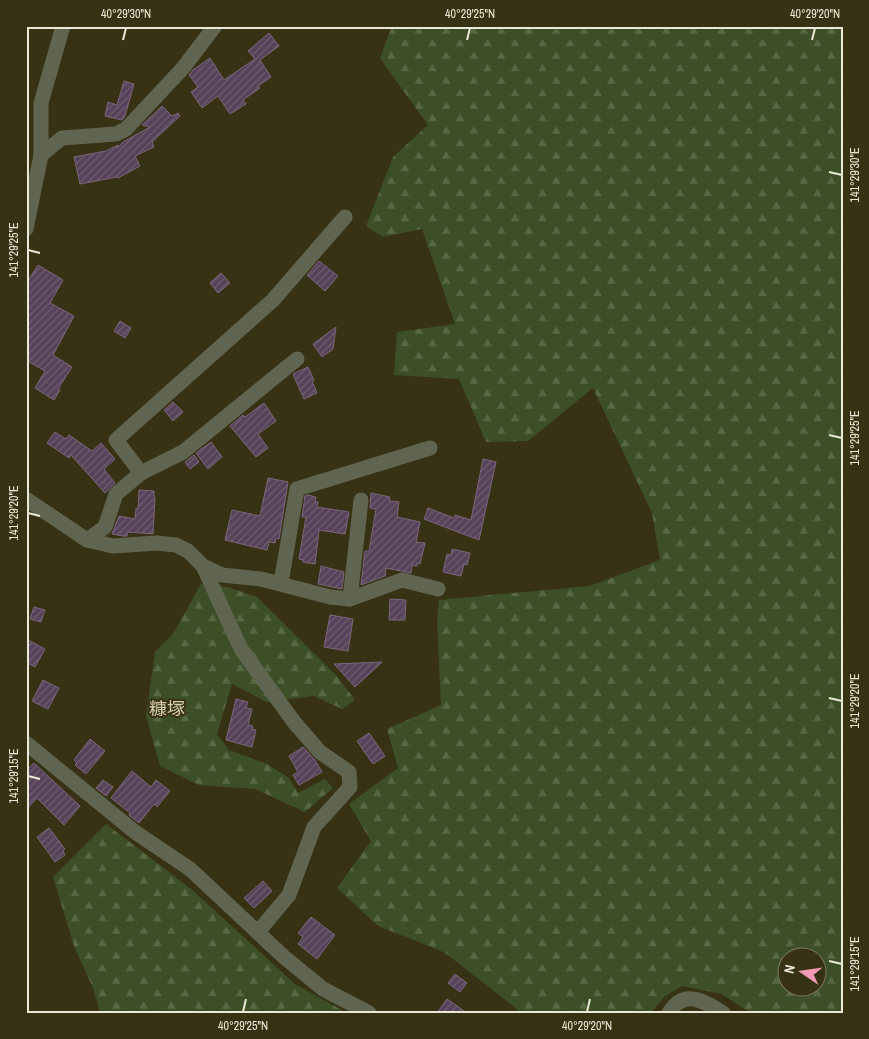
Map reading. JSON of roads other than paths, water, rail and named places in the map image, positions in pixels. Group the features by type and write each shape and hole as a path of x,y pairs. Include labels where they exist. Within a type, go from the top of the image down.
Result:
{"street":[{"path":"26,229 41,155 41,102 63,26"},
{"path":"41,155 62,138 116,134 126,129 183,68 215,26"},
{"path":"141,473 116,440 272,300 345,217"},
{"path":"87,540 105,527 116,494 141,473 183,452 297,359"},
{"path":"281,583 297,489 430,448"},
{"path":"26,499 87,540 113,546 157,542 176,545 188,551 203,566 222,575 261,579 330,597 350,599 402,580 438,589"},
{"path":"350,599 361,500"},
{"path":"203,566 241,648 294,722 320,752 348,772 350,786 314,828 289,896 258,932"},
{"path":"26,743 135,832 190,869 284,957 323,988 369,1013"},
{"path":"669,1013 682,1000 693,998 704,1001 723,1013"}],"district":[{"name":"糠塚","path":"167,709"}]}
